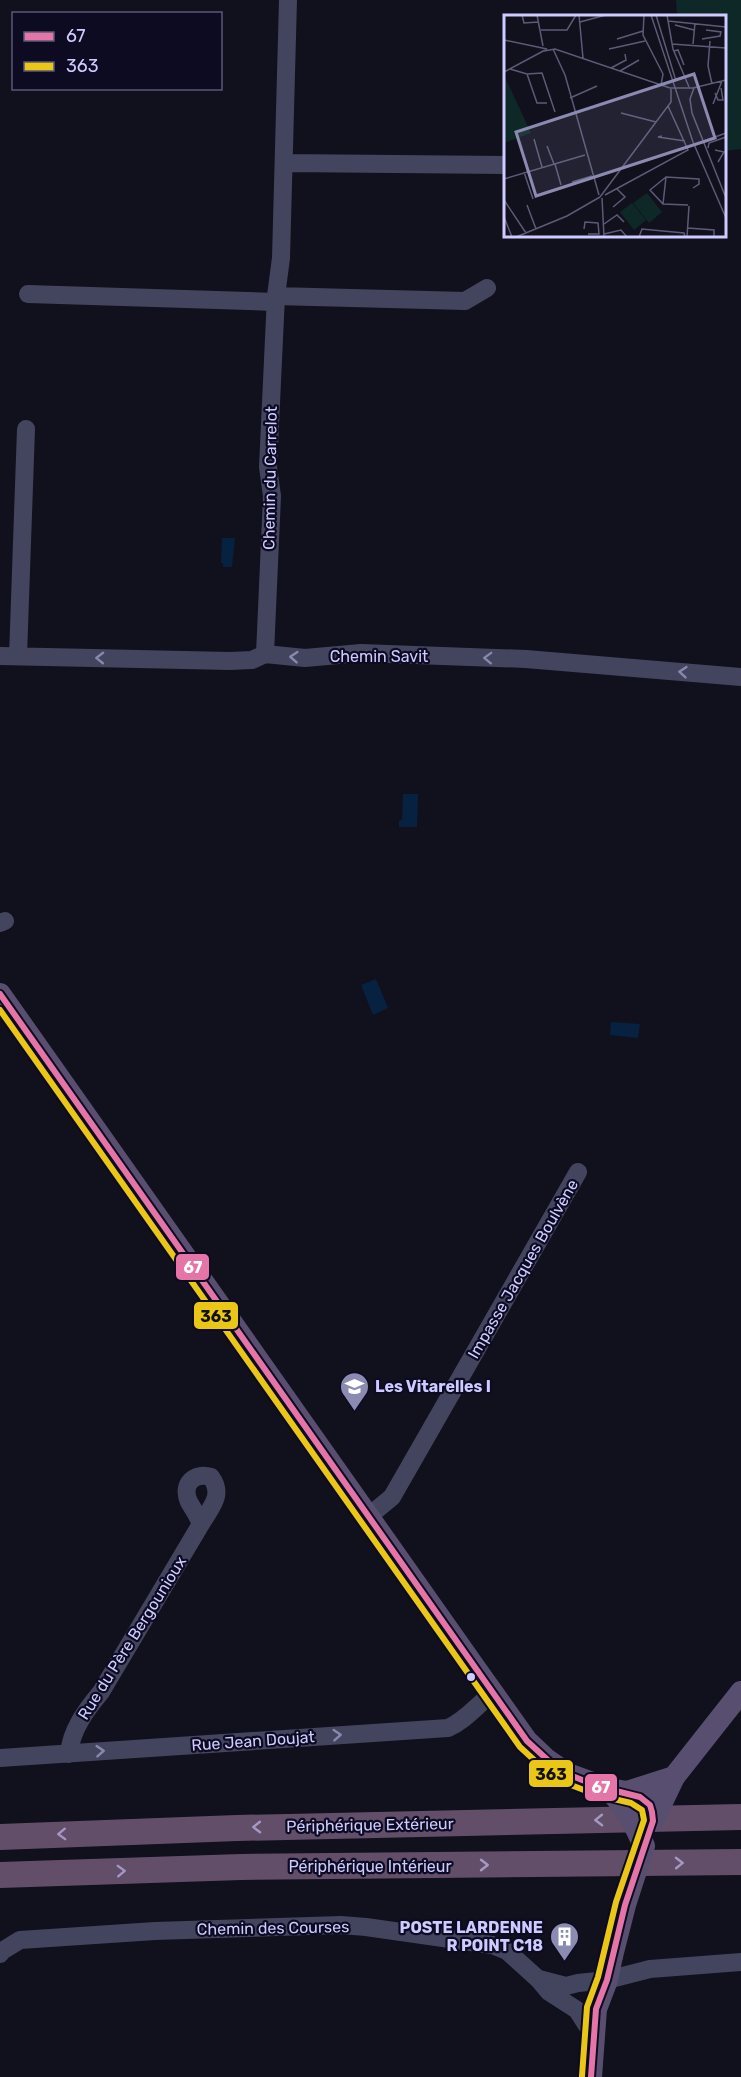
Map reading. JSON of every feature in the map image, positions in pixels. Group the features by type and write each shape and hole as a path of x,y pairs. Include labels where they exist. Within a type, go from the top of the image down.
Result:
{"highway":[{"name":"Périphérique Extérieur","path":"0,1838 237,1828 741,1817"},
{"name":"Périphérique Intérieur","path":"0,1875 241,1867 741,1863"}],"main road":[{"path":"0,994 527,1741 546,1759 565,1772 618,1791 640,1796 653,1812 653,1821"},
{"path":"606,2077 597,1999 644,1846 674,1777 741,1692"},
{"path":"618,1791 674,1777"},
{"path":"618,1791 644,1846"},
{"path":"591,2077 601,2035"}],"street":[{"name":"Chemin du Carrelot","path":"265,654 272,496 268,467 276,299 281,258 288,0"},
{"path":"284,163 504,165"},
{"path":"28,294 465,301 487,288"},
{"name":"Chemin Savit","path":"26,429 9,656 230,661 252,660 265,654 305,658 361,653 526,659 741,677"},
{"name":"Impasse Jacques Boulvène","path":"369,1516 392,1497 578,1172"},
{"name":"Rue du Père Bergounioux","path":"69,1754 70,1741 85,1712 101,1692 201,1524"},
{"name":"Rue Jean Doujat","path":"0,1758 448,1728 461,1722 476,1705 494,1692"},
{"name":"Chemin des Courses","path":"1,1952 20,1940 155,1931 366,1926 492,1945 507,1951 549,1992 597,1999"},
{"path":"597,1999 650,1969 741,1962"},
{"name":"Chemin des Courses","path":"538,1979 566,1986 578,1983 597,1999"}],"green space":[{"path":"676,0 741,0 741,149 726,151 726,15 677,15"}],"water":[{"path":"222,538 235,538 232,567 223,567 221,563"},
{"path":"403,794 418,794 417,827 399,827 399,821 402,819"},
{"path":"376,979 388,1008 373,1015 361,985"},
{"path":"611,1022 640,1024 638,1038 610,1035"}],"transit line":[{"name":"67","path":"0,994 527,1741 567,1774 600,1787 640,1797 650,1805 653,1821 625,1905 607,1980 596,2009 591,2077"},
{"name":"363","path":"0,1010 520,1747 545,1770 563,1782 597,1795 631,1803 642,1810 644,1820 616,1902 598,1977 587,2007 582,2076"}],"place":[{"name":"Les Vitarelles I","path":"354,1412"},
{"name":"POSTE LARDENNE R POINT C18","path":"564,1962"}]}
